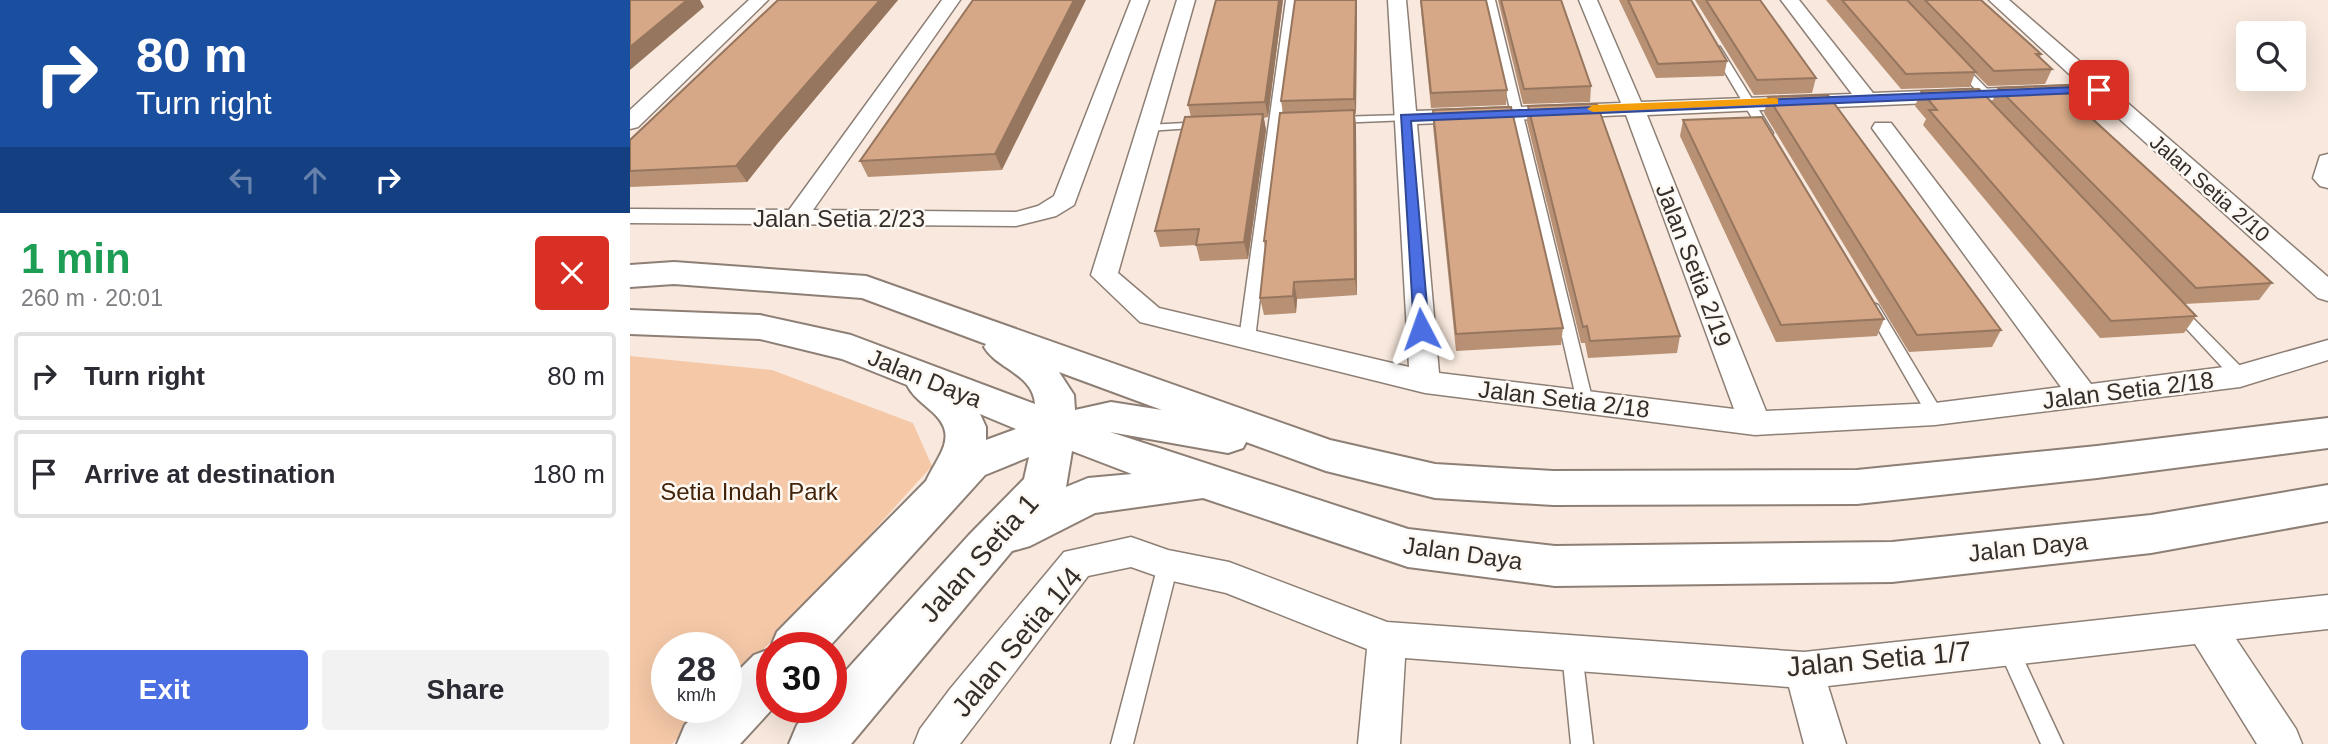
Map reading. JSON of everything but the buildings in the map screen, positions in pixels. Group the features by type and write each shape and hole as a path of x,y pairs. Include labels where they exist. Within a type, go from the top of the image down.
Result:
{"main road":[{"path":"630,275 674,273 866,287 1326,454"},
{"name":"Jalan Setia 1","path":"816,744 985,549 1044,487 1056,430 1054,395 1036,368 960,320"},
{"name":"Jalan Daya","path":"630,322 760,327 851,348 1125,455 1408,548 1555,566 1892,562 2151,534 2328,503"},
{"path":"908,370 958,412 967,434 960,466 913,522"},
{"path":"810,632 971,463 1056,430 1111,417 1326,454 1434,481 1553,488 1857,487 2097,462 2328,433"},
{"path":"985,549 1088,496 1212,482"},
{"path":"704,744 756,689"}],"street":[{"path":"630,122 760,0"},
{"path":"796,217 951,0"},
{"name":"Jalan Setia 2/23","path":"630,216 1016,219 1047,211 1065,200 1140,0"},
{"name":"Jalan Setia 2/18","path":"1186,0 1104,275 1150,315 1425,382 1755,423 1935,414 2240,376 2328,351"},
{"path":"1397,0 1425,382"},
{"name":"Jalan Setia 2/19","path":"1588,0 1633,107 1755,423"},
{"path":"1790,0 1866,98"},
{"name":"Jalan Setia 2/10","path":"1998,0 2328,292"},
{"path":"1405,118 1866,98 1980,97 2099,90"},
{"path":"1884,128 2083,395"},
{"path":"2328,161 2325,178 2328,181"},
{"name":"Jalan Setia 1/4","path":"935,744 964,703 1077,563 1131,552 1168,565 1229,578 1387,639"},
{"name":"Jalan Setia 1/7","path":"1387,639 1804,670 2328,612"},
{"path":"2206,627 2281,744"},
{"path":"1379,744 1387,639"},
{"path":"1804,670 1825,744"}],"lane":[{"path":"1247,339 1291,0"},
{"path":"1490,0 1585,402"},
{"path":"1708,34 1776,148"},
{"path":"1951,56 1980,97"},
{"path":"1326,121 1405,118"},
{"path":"1147,128 1223,125"},
{"path":"2164,296 2240,376"},
{"path":"1866,297 1935,414"},
{"path":"1122,744 1168,565"},
{"path":"2008,648 2052,744"},
{"path":"1572,652 1582,744"}],"green space":[{"name":"Setia Indah Park","path":"630,356 772,370 913,423 932,466 780,632 756,632 756,657 742,671 742,632 651,632 651,723 692,723 672,744 630,744"}],"slow traffic":[{"path":"1593,109 1774,102"}],"route":[{"path":"1421,329 1405,118 2099,90"}]}
